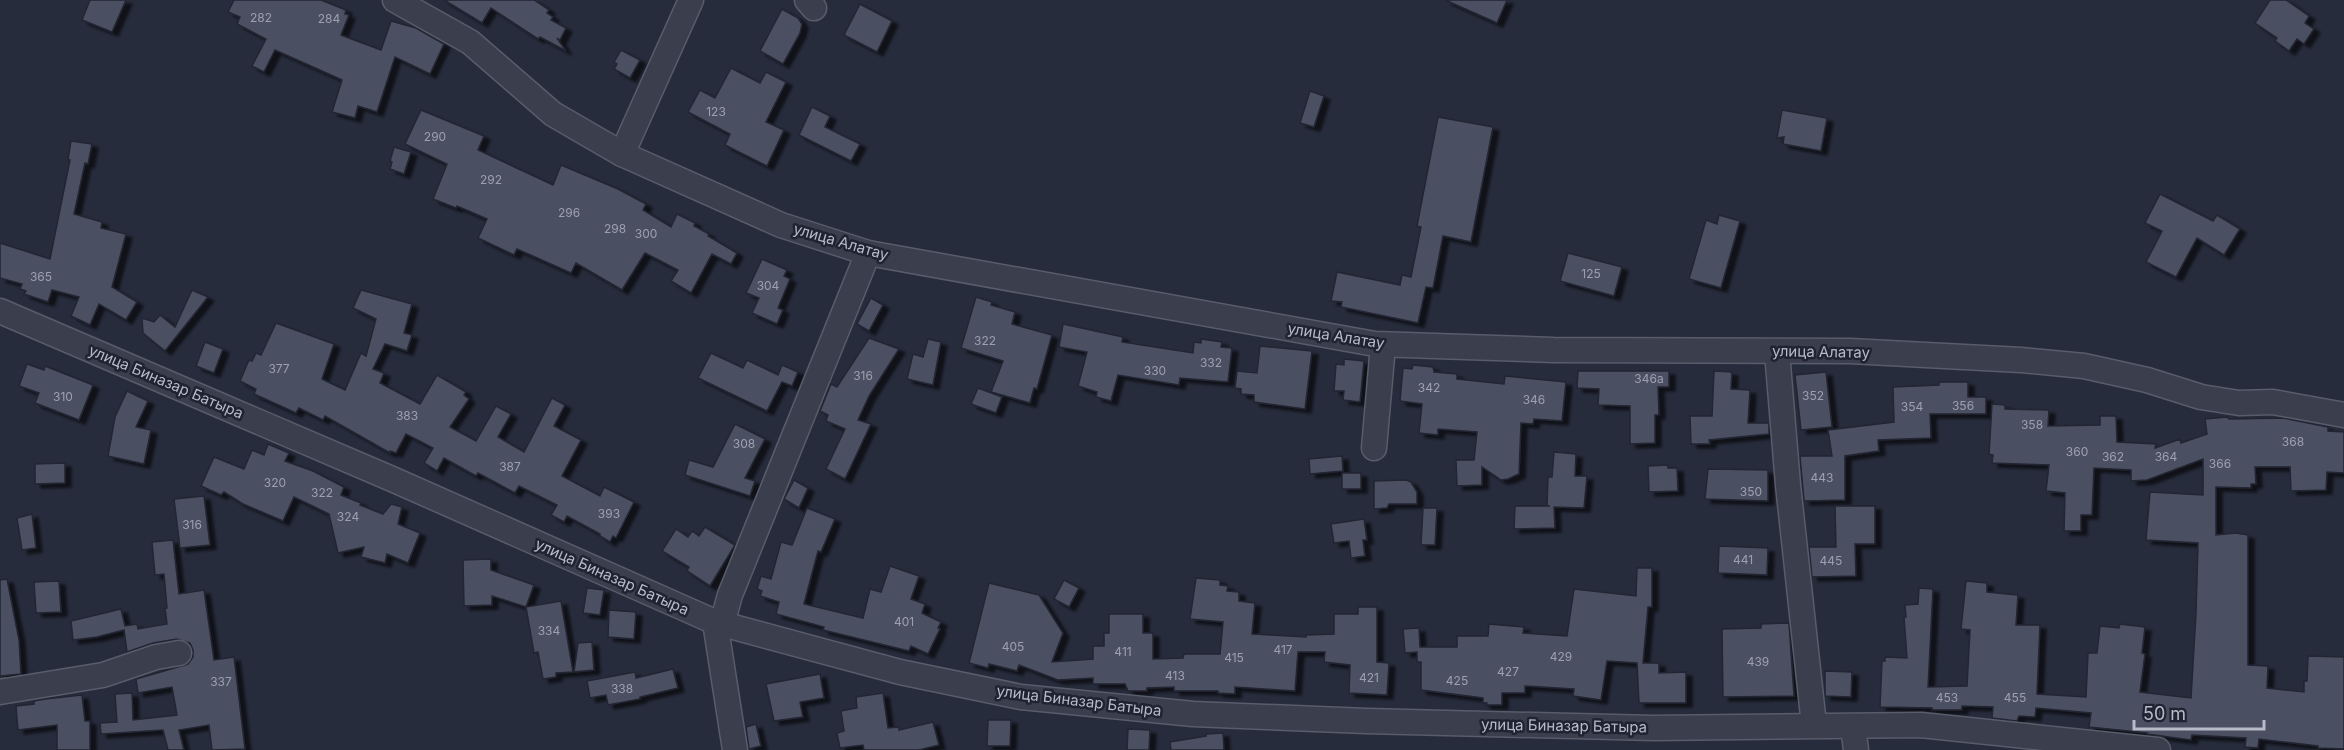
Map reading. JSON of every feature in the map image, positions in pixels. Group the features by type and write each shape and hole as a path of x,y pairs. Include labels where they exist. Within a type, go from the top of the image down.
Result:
{"street":[{"name":"улица Алатау","path":"395,0 470,42 553,114 622,154 781,225 868,253 1383,345 1543,350 1850,351 2021,360 2084,366 2147,380 2201,397 2239,403 2273,402 2344,415"},
{"path":"622,154 691,0"},
{"path":"735,750 718,623 868,253"},
{"name":"улица Биназар Батыра","path":"0,311 392,479 718,623 900,672 1021,697 1192,714 1366,721 1654,728 1814,725 1854,739 1921,726 2158,750"},
{"path":"1374,448 1383,345"},
{"path":"1777,351 1788,485 1814,725"},
{"path":"0,692 103,675 156,657 178,653"}],"building":[{"path":"90,0 126,0 112,32 82,20"},
{"path":"234,0 321,0 346,10 345,14 349,15 341,35 381,50 391,21 416,28 444,44 430,74 395,57 377,112 358,106 355,118 332,112 342,80 275,50 264,72 252,66 266,39 237,24 240,17 228,12"},
{"path":"444,0 534,0 549,10 547,13 553,17 551,20 566,28 560,40 557,38 566,51 540,37 538,39 491,8 482,23"},
{"path":"1445,0 1507,0 1497,23"},
{"path":"2270,0 2286,0 2309,16 2305,23 2314,29 2304,44 2297,39 2289,51 2275,41 2277,38 2255,23"},
{"path":"860,4 892,21 877,52 844,35"},
{"path":"782,9 798,18 802,24 800,33 783,64 760,51"},
{"path":"621,50 640,60 630,78 614,69 617,64 614,62"},
{"path":"731,68 760,83 766,72 786,82 766,122 784,130 767,166 725,145 730,134 688,112 700,90 715,98"},
{"path":"1310,91 1324,96 1314,127 1300,123"},
{"path":"812,107 830,116 825,127 860,144 851,161 799,135"},
{"path":"421,110 484,136 478,150 553,185 561,165 618,189 646,204 643,210 671,227 677,214 695,223 694,226 709,234 708,236 737,253 731,264 712,254 691,293 671,281 678,270 645,253 622,290 576,263 571,273 517,249 514,255 478,238 487,219 433,199 447,164 405,144"},
{"path":"1782,110 1827,118 1821,151 1783,144 1784,137 1777,138"},
{"path":"1438,117 1493,127 1471,242 1443,236 1433,288 1426,287 1418,323 1341,307 1342,302 1331,301 1337,272 1400,285 1402,275 1411,277 1421,227 1417,226"},
{"path":"71,141 92,144 88,164 85,163 74,214 102,222 101,228 126,234 112,287 137,302 126,320 99,304 90,325 71,316 79,297 52,290 48,302 24,294 26,291 20,289 22,284 0,278 0,243 50,259 70,160 68,160"},
{"path":"394,147 411,152 404,174 390,169"},
{"path":"2160,194 2213,221 2217,215 2240,229 2224,255 2197,238 2176,277 2146,262 2162,231 2145,223"},
{"path":"1719,215 1740,221 1721,288 1689,279 1706,220 1717,224"},
{"path":"1568,253 1622,267 1614,296 1560,281"},
{"path":"762,259 787,270 784,276 790,279 778,308 783,310 777,324 752,313 759,298 746,293"},
{"path":"192,290 208,297 165,351 143,333 142,318 154,322 160,315 175,327"},
{"path":"361,290 412,304 404,333 412,335 407,351 385,344 373,369 384,373 380,383 420,404 437,375 466,392 464,395 469,399 450,427 476,441 496,406 511,414 498,437 524,452 552,398 565,405 554,426 581,440 562,476 600,496 604,487 634,502 616,538 613,536 610,542 567,516 564,522 551,515 557,505 519,486 515,493 478,473 476,476 444,458 437,471 424,463 433,448 406,434 396,453 390,451 390,453 325,416 323,420 299,408 296,413 254,394 256,389 240,381 249,360 252,361 256,353 261,355 276,323 334,344 322,379 345,390 361,353 366,356 376,319 353,308"},
{"path":"976,297 992,302 991,305 1015,312 1012,324 1052,335 1037,389 1034,388 1030,403 991,392 1003,361 961,348"},
{"path":"871,298 883,305 869,331 857,324"},
{"path":"1063,324 1123,337 1122,342 1193,353 1194,342 1201,343 1201,339 1222,342 1221,347 1232,348 1228,382 1180,378 1179,385 1118,375 1111,401 1096,397 1097,392 1078,386 1087,352 1059,347"},
{"path":"869,338 899,349 869,396 858,420 871,424 845,479 826,469 845,429 826,421 828,415 820,411 831,384 837,387"},
{"path":"928,339 941,342 933,385 907,379 913,354 923,357"},
{"path":"205,342 223,349 214,373 196,366"},
{"path":"1260,346 1312,351 1305,409 1254,402 1254,395 1241,394 1241,389 1235,388 1237,371 1257,373"},
{"path":"711,353 743,368 747,360 778,375 782,365 798,372 792,386 782,382 767,411 698,378"},
{"path":"1344,359 1364,361 1360,402 1343,400 1344,391 1334,391 1336,364 1344,365"},
{"path":"27,364 44,370 45,366 93,385 79,420 35,403 39,393 19,386"},
{"path":"1413,365 1433,367 1434,372 1457,374 1457,379 1504,384 1505,376 1566,382 1562,421 1534,419 1533,424 1521,423 1519,474 1501,480 1482,467 1482,485 1457,486 1456,460 1474,460 1477,432 1438,429 1438,435 1419,433 1422,404 1400,401 1403,368 1412,369"},
{"path":"1578,371 1669,371 1669,387 1658,387 1659,415 1655,415 1655,443 1630,444 1630,406 1598,405 1599,389 1577,388"},
{"path":"1714,371 1732,372 1731,389 1750,390 1748,423 1769,423 1769,434 1709,440 1710,444 1691,444 1690,416 1712,416"},
{"path":"1826,372 1832,427 1801,430 1795,375"},
{"path":"1939,382 1968,382 1968,397 1986,397 1986,414 1930,414 1931,438 1878,440 1879,451 1845,456 1845,500 1804,501 1800,456 1832,456 1828,430 1894,422 1893,387 1939,385"},
{"path":"978,388 1002,397 996,413 971,404"},
{"path":"127,391 148,401 136,427 151,430 144,464 108,456 115,417"},
{"path":"1992,404 2005,405 2005,409 2049,410 2048,426 2100,425 2100,416 2116,416 2117,442 2156,444 2155,448 2180,439 2181,443 2207,434 2205,419 2227,417 2229,419 2283,418 2328,427 2328,431 2344,432 2344,473 2327,472 2326,490 2291,491 2290,467 2255,467 2256,484 2251,484 2251,488 2216,487 2216,535 2236,533 2248,535 2248,665 2268,666 2267,688 2304,692 2308,656 2344,657 2344,749 2318,748 2318,746 2259,739 2258,748 2245,747 2246,738 2192,735 2191,740 2089,727 2091,713 2036,708 2035,717 2019,716 2017,721 1992,718 1993,707 1962,706 1962,710 1932,710 1932,708 1880,707 1882,661 1885,661 1885,657 1907,658 1905,605 1918,604 1919,588 1933,589 1928,687 1967,686 1970,630 1961,629 1966,581 1987,583 1987,592 2018,595 2016,625 2040,625 2037,694 2086,697 2088,653 2097,653 2100,626 2119,628 2120,624 2145,627 2142,653 2145,654 2140,692 2191,698 2198,543 2146,540 2150,492 2203,495 2203,459 2147,480 2131,481 2131,470 2094,468 2092,515 2081,515 2081,531 2064,531 2065,493 2046,491 2049,465 1992,463 1993,455 1989,454"},
{"path":"735,424 765,439 745,478 755,481 750,496 685,475 689,460 713,467"},
{"path":"268,444 289,453 285,461 313,471 344,487 341,495 361,503 360,505 383,514 391,504 402,507 398,524 420,533 408,563 387,554 385,563 361,557 364,547 338,553 329,514 294,497 283,521 243,504 224,492 221,495 201,486 214,457 244,469 252,450 264,455"},
{"path":"1554,452 1576,454 1575,476 1587,476 1584,508 1554,507 1555,528 1514,529 1515,506 1547,506 1548,477 1552,477"},
{"path":"1342,456 1343,471 1310,474 1309,459"},
{"path":"65,463 65,483 35,484 35,464"},
{"path":"1668,465 1668,468 1677,468 1678,491 1649,492 1648,466"},
{"path":"1708,469 1768,470 1768,501 1705,499"},
{"path":"1342,473 1361,473 1361,489 1342,489"},
{"path":"794,480 808,488 799,508 784,499"},
{"path":"1406,480 1411,482 1417,492 1417,504 1389,504 1387,508 1374,509 1374,481"},
{"path":"204,496 210,545 180,548 174,499"},
{"path":"1835,506 1875,506 1875,544 1855,544 1856,576 1812,577 1809,547 1836,547"},
{"path":"807,508 835,519 821,552 818,551 804,604 863,618 870,589 881,592 890,566 919,576 911,599 925,604 922,613 941,622 928,654 911,646 909,651 823,630 824,627 776,614 779,602 760,596 762,591 757,589 761,576 771,579 781,542 792,545"},
{"path":"1423,508 1437,508 1435,545 1421,545"},
{"path":"32,514 36,548 22,550 17,518"},
{"path":"1364,519 1367,540 1363,540 1365,556 1351,558 1349,541 1334,543 1331,524"},
{"path":"705,527 735,545 710,586 687,571 689,567 662,551 676,529 688,537 692,531 699,536"},
{"path":"173,540 179,594 204,590 214,660 234,657 245,749 212,750 209,725 179,730 184,750 168,750 163,730 101,734 100,723 117,722 115,694 132,693 133,720 177,715 172,687 138,693 136,679 188,664 193,657 193,650 190,643 177,639 153,643 127,652 124,630 73,640 71,621 121,609 125,626 137,624 138,629 167,624 164,574 155,575 152,542"},
{"path":"1719,546 1768,548 1767,575 1718,573"},
{"path":"491,559 491,570 534,585 526,607 492,596 492,605 464,606 463,560"},
{"path":"1637,568 1652,568 1652,607 1648,607 1643,663 1659,663 1659,673 1686,672 1686,703 1639,703 1637,663 1607,661 1601,700 1573,696 1574,689 1525,686 1525,693 1502,693 1502,705 1486,705 1487,703 1483,703 1483,698 1421,690 1421,662 1417,662 1417,652 1405,653 1403,629 1419,628 1420,647 1457,647 1457,636 1488,636 1489,624 1524,627 1523,633 1567,636 1574,589 1636,596"},
{"path":"1196,578 1220,580 1220,585 1228,586 1227,591 1239,592 1239,601 1255,603 1252,634 1306,637 1306,635 1334,634 1334,614 1358,614 1358,607 1377,607 1377,662 1389,663 1387,695 1349,693 1350,665 1324,662 1325,652 1298,652 1295,691 1235,687 1235,694 1218,693 1218,691 1174,691 1174,687 1128,691 1125,684 1093,684 1093,678 1058,680 1019,665 1017,671 989,664 988,668 969,663 989,583 1039,595 1063,633 1052,662 1093,659 1093,646 1104,646 1104,633 1109,633 1109,614 1143,614 1143,633 1153,633 1153,659 1183,658 1184,654 1220,654 1223,622 1190,619"},
{"path":"7,579 19,640 21,674 0,676 0,580"},
{"path":"1064,580 1079,588 1069,607 1054,599"},
{"path":"59,581 61,612 36,613 34,582"},
{"path":"587,588 604,590 600,615 583,613"},
{"path":"561,601 573,672 556,673 556,677 543,679 538,652 534,653 526,607"},
{"path":"609,610 636,612 634,639 608,637"},
{"path":"1789,623 1794,696 1723,697 1722,629 1761,628 1761,624"},
{"path":"592,642 594,670 574,672 578,643"},
{"path":"673,669 678,688 608,705 606,695 590,698 587,681 635,672 636,678"},
{"path":"1825,671 1852,672 1851,697 1825,696"},
{"path":"820,674 824,698 800,702 803,717 774,721 766,684"},
{"path":"883,693 888,728 899,727 899,730 933,722 939,745 919,750 864,750 863,745 840,748 837,733 844,731 841,711 857,708 856,697"},
{"path":"82,695 85,721 90,721 90,750 57,750 57,725 18,730 16,706 34,704 34,701 45,699"},
{"path":"988,720 1011,720 1010,746 987,746"},
{"path":"756,724 761,746 749,749 746,727"},
{"path":"1128,729 1150,730 1149,750 1127,750"},
{"path":"1223,733 1224,750 1171,750 1170,742 1206,736 1206,734"}]}
